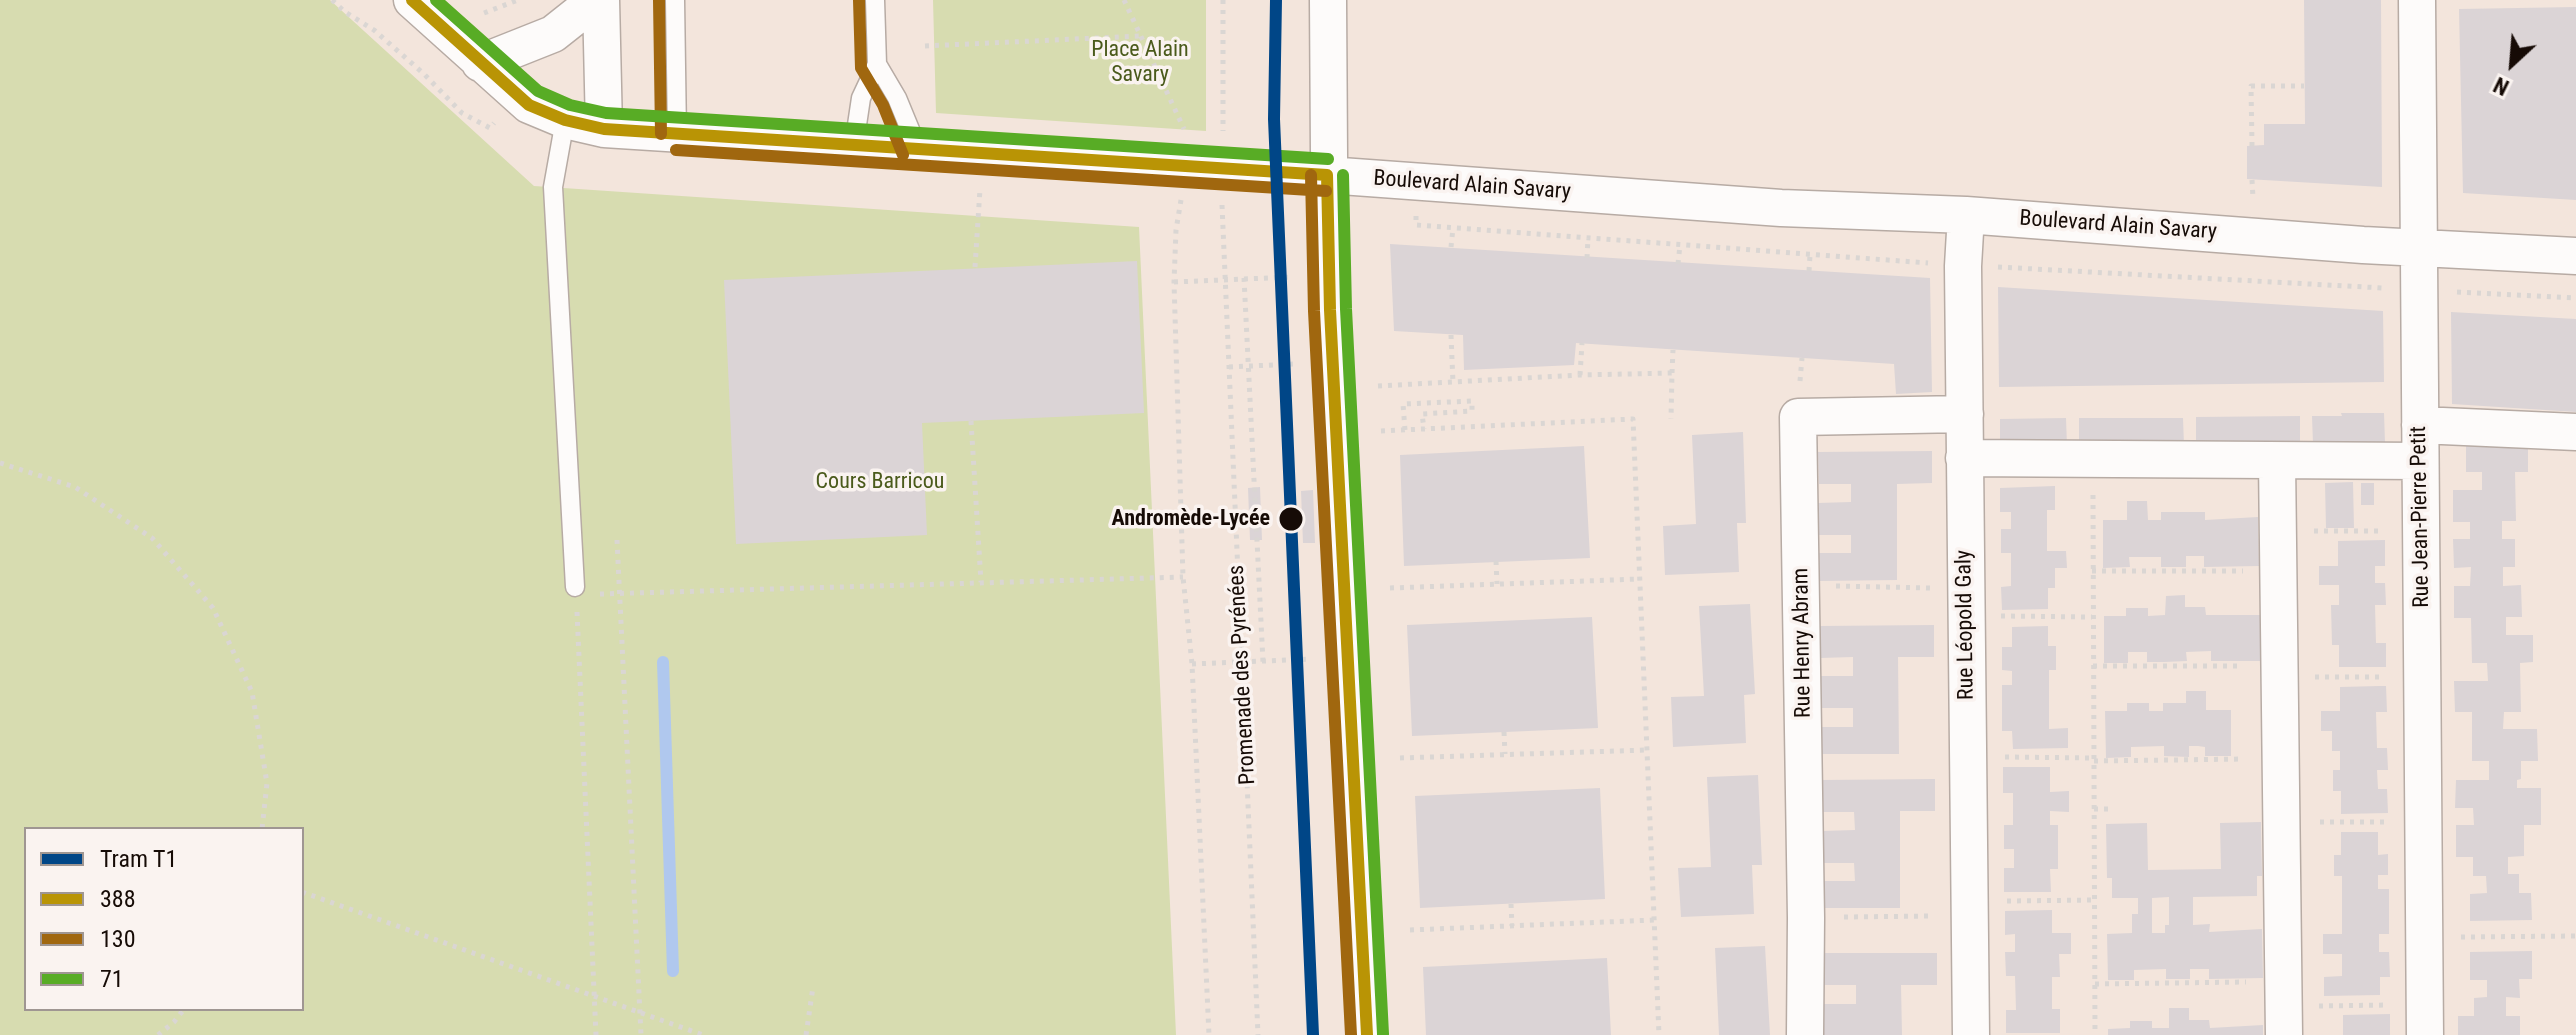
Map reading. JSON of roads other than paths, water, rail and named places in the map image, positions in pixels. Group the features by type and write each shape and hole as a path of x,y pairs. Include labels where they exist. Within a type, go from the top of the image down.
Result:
{"street":[{"name":"Boulevard Alain Savary","path":"412,0 529,105 565,120 604,129 1327,175 1781,208 1966,215 2420,248 2576,256"},
{"path":"480,63 553,34 598,0"},
{"path":"598,0 604,129"},
{"path":"1328,0 1330,310 1367,1035"},
{"name":"Rue Jean-Pierre Petit","path":"2417,0 2425,1035"},
{"name":"Rue Léopold Galy","path":"1966,215 1963,266 1964,458 1971,1035"},
{"name":"Rue Henry Abram","path":"1805,1035 1798,417 1965,414"},
{"path":"2420,425 2576,432"},
{"path":"1964,458 2420,461"},
{"path":"2277,461 2284,1035"}],"lane":[{"path":"675,0 677,134"},
{"path":"854,145 861,98 877,64 875,0"},
{"path":"877,64 897,98 918,149"},
{"path":"565,120 553,187 576,591"}],"waterway":[{"path":"663,662 673,971"}],"tram line":[{"name":"T1","path":"1276,0 1274,119 1313,1035"}],"place":[{"name":"Andromède-Lycée","path":"1291,519"}],"park label":[{"name":"Place Alain Savary","path":"1140,62"},
{"name":"Cours Barricou","path":"880,482"}]}
